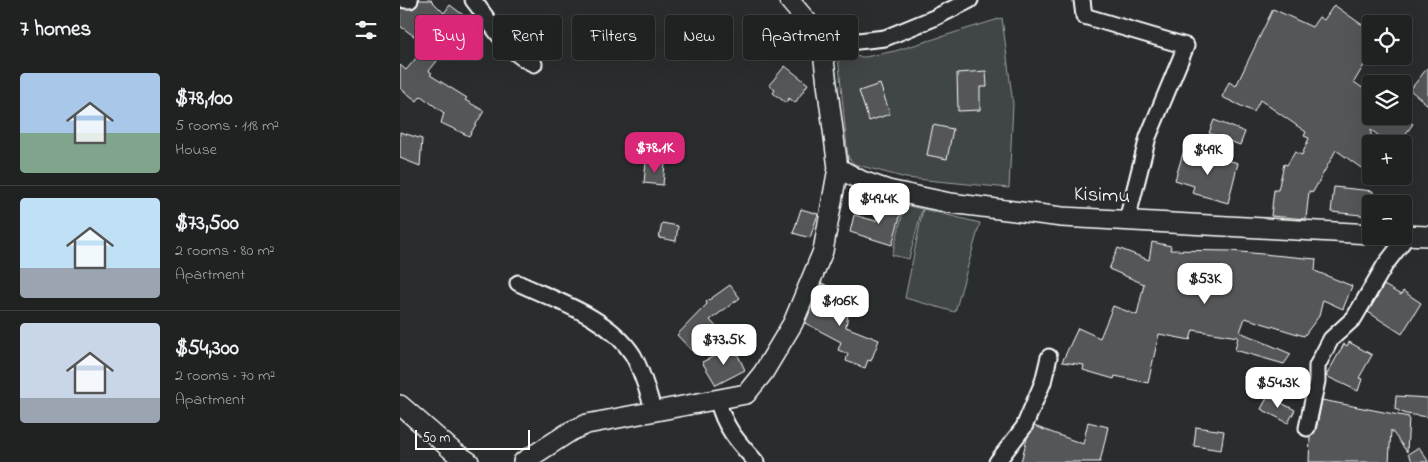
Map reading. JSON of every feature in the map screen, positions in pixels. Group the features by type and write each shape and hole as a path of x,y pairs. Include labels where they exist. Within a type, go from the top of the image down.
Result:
{"street":[{"path":"405,0 410,0"},
{"path":"473,0 502,39 526,60 534,64"},
{"path":"789,0 802,15"},
{"path":"858,41 885,38 934,18 970,0"},
{"path":"1082,0 1084,16 1186,46 1148,137 1126,220"},
{"path":"522,462 571,431 588,424 746,394 763,374 794,323 823,251 838,168 824,60"},
{"name":"Kisimu","path":"838,168 862,181 888,190 950,203 1062,217 1362,233"},
{"path":"1412,235 1428,236"},
{"path":"1307,428 1317,381 1318,366 1331,339 1354,318 1399,245"},
{"path":"518,283 583,314 614,333 632,355 640,371 654,412"},
{"path":"997,462 1024,427 1043,382 1048,357"},
{"path":"718,400 722,419 738,443 756,462"},
{"path":"400,405 454,452 469,462"}],"shaded area":[{"path":"1002,18 1013,104 1009,188 906,178 854,164 848,157 838,60 858,60 858,57 895,51"},
{"path":"905,205 922,209 909,259 892,255"},
{"path":"923,209 980,223 955,312 905,298"}],"building":[{"path":"419,0 431,0 444,13 450,5 463,15 415,15 415,37 400,26 400,8 414,8"},
{"path":"1334,5 1362,25 1362,65 1364,65 1354,82 1362,88 1362,125 1413,124 1405,135 1378,135 1371,130 1371,135 1362,135 1362,169 1336,150 1313,192 1309,191 1306,219 1271,216 1274,190 1278,190 1284,164 1287,165 1295,152 1302,155 1309,138 1304,136 1306,132 1260,100 1254,112 1222,97 1229,82 1236,86 1273,9 1312,27 1319,17 1324,20"},
{"path":"415,59 437,61 429,71 432,73 430,75 484,111 469,136 441,123 444,113 421,96 417,101 400,88 400,65 406,70"},
{"path":"785,66 808,84 795,103 789,98 786,103 773,93 775,90 769,85"},
{"path":"1428,67 1428,105 1412,92 1412,87"},
{"path":"986,71 987,87 980,87 980,110 958,111 957,73"},
{"path":"880,84 890,114 869,121 859,91"},
{"path":"1214,120 1245,132 1240,145 1209,133"},
{"path":"933,125 953,129 947,159 927,155"},
{"path":"400,132 422,139 420,166 400,158"},
{"path":"1183,153 1201,158 1202,153 1238,163 1228,203 1192,193 1194,186 1175,180"},
{"path":"646,162 665,164 663,185 644,183"},
{"path":"1334,187 1373,191 1373,195 1362,195 1362,215 1331,212"},
{"path":"881,203 902,209 892,245 850,232 854,215 876,221"},
{"path":"801,209 818,214 810,238 793,233"},
{"path":"662,223 678,226 676,241 659,238"},
{"path":"1152,242 1171,246 1170,250 1230,251 1316,259 1315,271 1352,286 1343,309 1323,300 1319,316 1304,336 1245,318 1240,332 1291,354 1284,364 1235,350 1238,337 1193,330 1190,340 1159,334 1148,383 1115,376 1114,379 1083,370 1084,365 1062,362 1078,328 1100,338 1113,306 1137,315 1144,284 1109,269 1118,248 1149,260"},
{"path":"822,283 840,293 836,302 849,307 846,327 879,340 871,361 868,360 865,368 846,361 848,354 838,350 841,342 805,323"},
{"path":"730,285 740,298 710,320 720,331 695,354 677,335 707,304 706,302"},
{"path":"1384,285 1401,295 1403,291 1421,303 1402,334 1368,312"},
{"path":"1349,342 1372,355 1359,378 1362,379 1358,391 1326,376 1344,344 1347,346"},
{"path":"734,347 745,370 716,385 702,362"},
{"path":"1268,396 1295,410 1288,423 1261,409"},
{"path":"1396,396 1428,398 1428,417 1406,414 1395,409"},
{"path":"1322,400 1409,417 1407,452 1391,430 1389,462 1309,462 1310,437 1316,430"},
{"path":"1088,422 1108,427 1100,462 1021,462 1027,438 1034,426 1083,444"},
{"path":"1196,427 1224,431 1221,450 1194,446"},
{"path":"1419,447 1428,462 1413,462 1408,454"}]}
